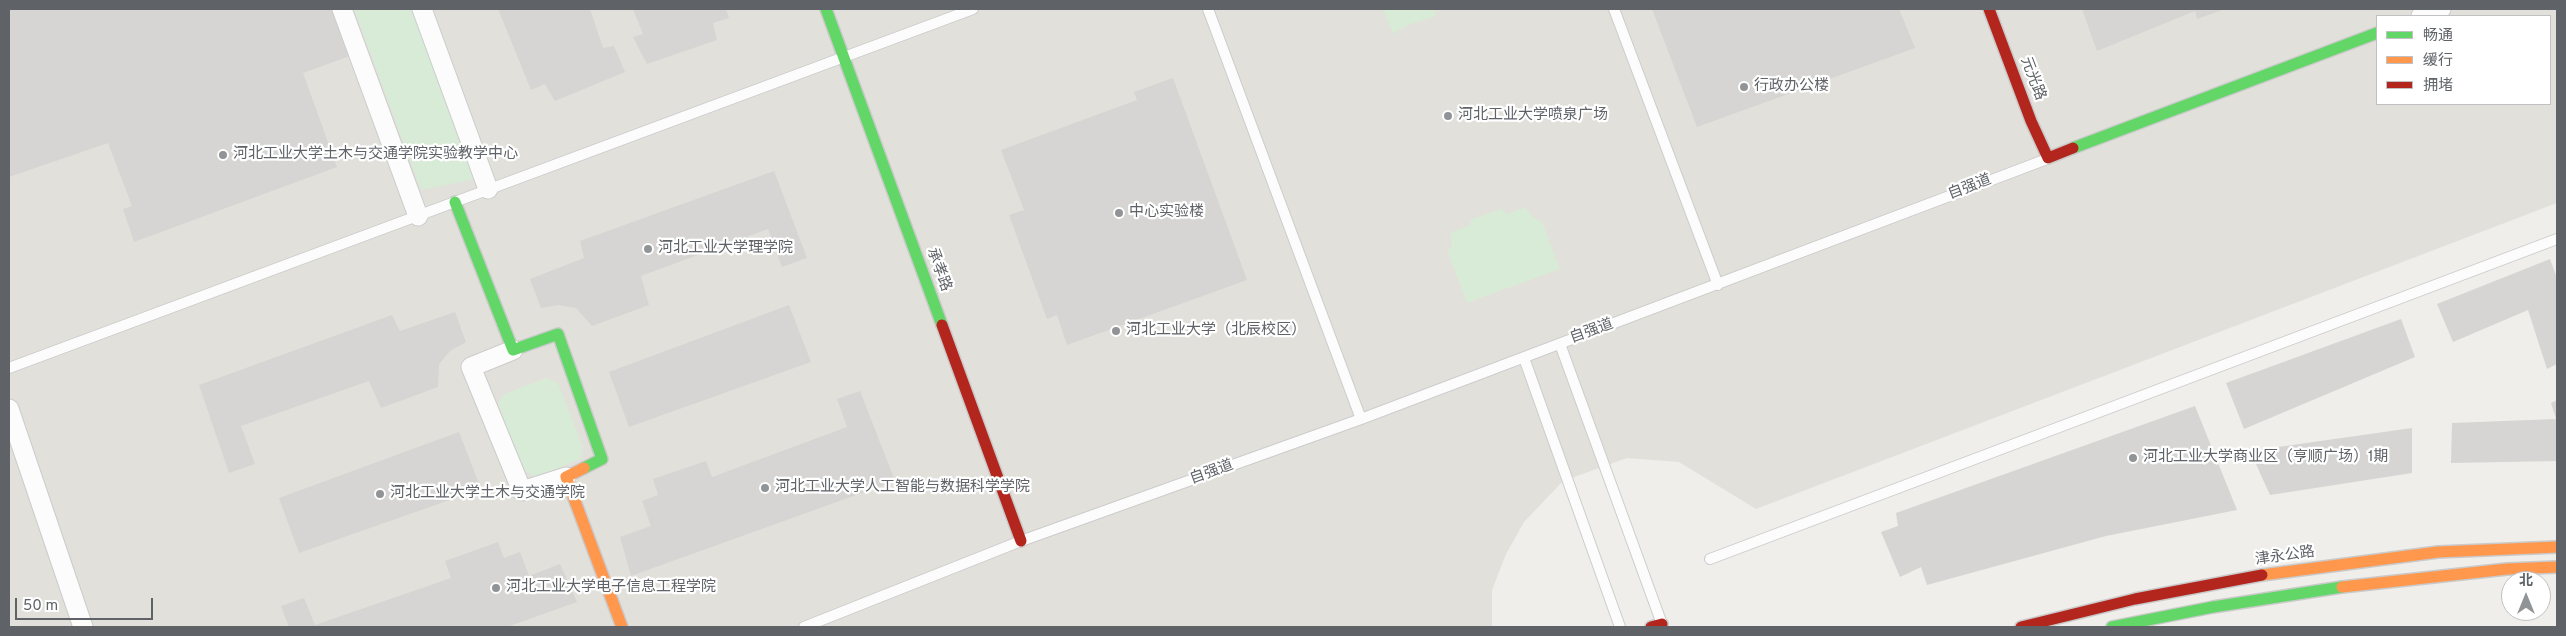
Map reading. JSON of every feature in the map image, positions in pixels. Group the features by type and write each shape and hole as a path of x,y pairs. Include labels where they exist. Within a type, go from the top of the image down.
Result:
{"street":[{"path":"342,9 418,216"},
{"path":"422,9 488,189"},
{"name":"承孝路","path":"826,9 1021,542"},
{"name":"元光路","path":"1989,9 2031,121 2048,158"},
{"path":"2424,15 2441,9"},
{"name":"自强道","path":"2048,158 2376,33"},
{"path":"455,202 513,350"},
{"path":"558,334 602,459 566,477 522,491 471,367 513,350 558,334"},
{"path":"9,409 83,627"},
{"path":"566,477 622,627"},
{"name":"津永公路","path":"2021,627 2135,599 2259,576 2438,552 2557,546"},
{"path":"2112,627 2213,607 2326,589 2488,570 2557,566"}],"lane":[{"path":"9,368 973,9"},
{"path":"1208,9 1361,419"},
{"path":"1614,9 1718,286"},
{"name":"自强道","path":"804,627 1021,542 1361,419 1718,286 2048,158"},
{"path":"1710,559 2557,238"},
{"path":"1560,344 1659,626"},
{"path":"1524,358 1620,627"}],"shaded area":[{"name":"河北工业大学（北辰校区）","path":"9,9 2557,9 2557,203 1756,509 1679,462 1627,458 1563,481 1524,522 1506,554 1492,590 1492,627 9,627"}],"green space":[{"path":"354,9 414,9 475,179 421,190"},
{"path":"1383,9 1434,9 1436,16 1408,25 1393,34"},
{"path":"1525,207 1533,217 1542,222 1560,269 1467,303 1448,253 1452,245 1451,232 1469,226 1472,219 1501,209 1508,214"},
{"path":"546,378 558,383 583,447 580,459 536,477 523,470 498,403 504,394"}],"building":[{"path":"9,9 342,9 358,53 303,73 337,167 134,242 123,209 132,206 108,143 9,177"},
{"path":"498,9 590,9 603,48 614,46 625,72 555,101 545,84 531,90"},
{"path":"633,9 726,9 729,18 713,23 717,40 647,64 633,37 643,34"},
{"name":"行政办公楼","path":"1652,9 1899,9 1915,48 1697,127"},
{"path":"2082,9 2225,9 2197,19 2195,11 2097,51"},
{"name":"中心实验楼","path":"1173,78 1247,280 1067,345 1057,315 1047,319 1009,215 1024,210 1001,150 1137,100 1134,92"},
{"name":"河北工业大学理学院","path":"774,171 807,258 782,267 768,229 641,276 649,305 592,326 576,308 559,305 541,308 530,279 584,258 580,241"},
{"path":"2550,259 2557,278 2557,364 2547,369 2528,310 2453,342 2437,304"},
{"path":"789,305 811,362 629,427 609,372"},
{"path":"455,312 466,342 450,351 439,364 438,387 381,408 369,381 241,426 255,464 229,473 199,385 392,315 400,331"},
{"path":"2401,319 2415,357 2244,429 2226,383"},
{"name":"河北工业大学人工智能与数据科学学院","path":"860,391 895,481 631,576 620,537 651,526 642,501 658,495 653,479 706,461 712,477 847,427 837,399"},
{"path":"2557,400 2557,461 2451,463 2452,423 2556,419 2551,403"},
{"name":"河北工业大学商业区（亨顺广场）1期","path":"2195,406 2237,510 2106,536 1927,585 1921,567 1900,577 1881,532 1898,526 1896,513"},
{"path":"2412,428 2412,473 2270,495 2250,451"},
{"name":"河北工业大学土木与交通学院","path":"459,432 481,489 299,553 279,498"},
{"name":"河北工业大学电子信息工程学院","path":"498,542 504,558 520,552 529,576 560,564 577,602 507,627 289,627 281,606 304,598 315,625 451,578 445,561"}],"traffic: fast":[{"path":"826,9 942,325"},
{"path":"2073,148 2376,33"},
{"path":"455,202 513,350 558,334 602,459 584,468"},
{"path":"2112,627 2213,607 2342,587"}],"traffic: slow":[{"path":"584,468 566,477 622,627"},
{"path":"2262,575 2438,552 2557,547"},
{"path":"2342,587 2507,569 2557,567"}],"traffic: jam":[{"path":"1989,9 2031,121 2048,158 2073,148"},
{"path":"942,325 1021,541"},
{"path":"2021,627 2135,599 2262,575"},
{"path":"1651,627 1662,624"}],"place":[{"name":"行政办公楼","path":"1744,87"},
{"name":"河北工业大学喷泉广场","path":"1448,116"},
{"name":"河北工业大学土木与交通学院实验教学中心","path":"223,155"},
{"name":"中心实验楼","path":"1119,213"},
{"name":"河北工业大学理学院","path":"648,249"},
{"name":"河北工业大学（北辰校区）","path":"1116,331"},
{"name":"河北工业大学商业区（亨顺广场）1期","path":"2133,458"},
{"name":"河北工业大学人工智能与数据科学学院","path":"765,488"},
{"name":"河北工业大学土木与交通学院","path":"380,494"},
{"name":"河北工业大学电子信息工程学院","path":"496,588"}]}
